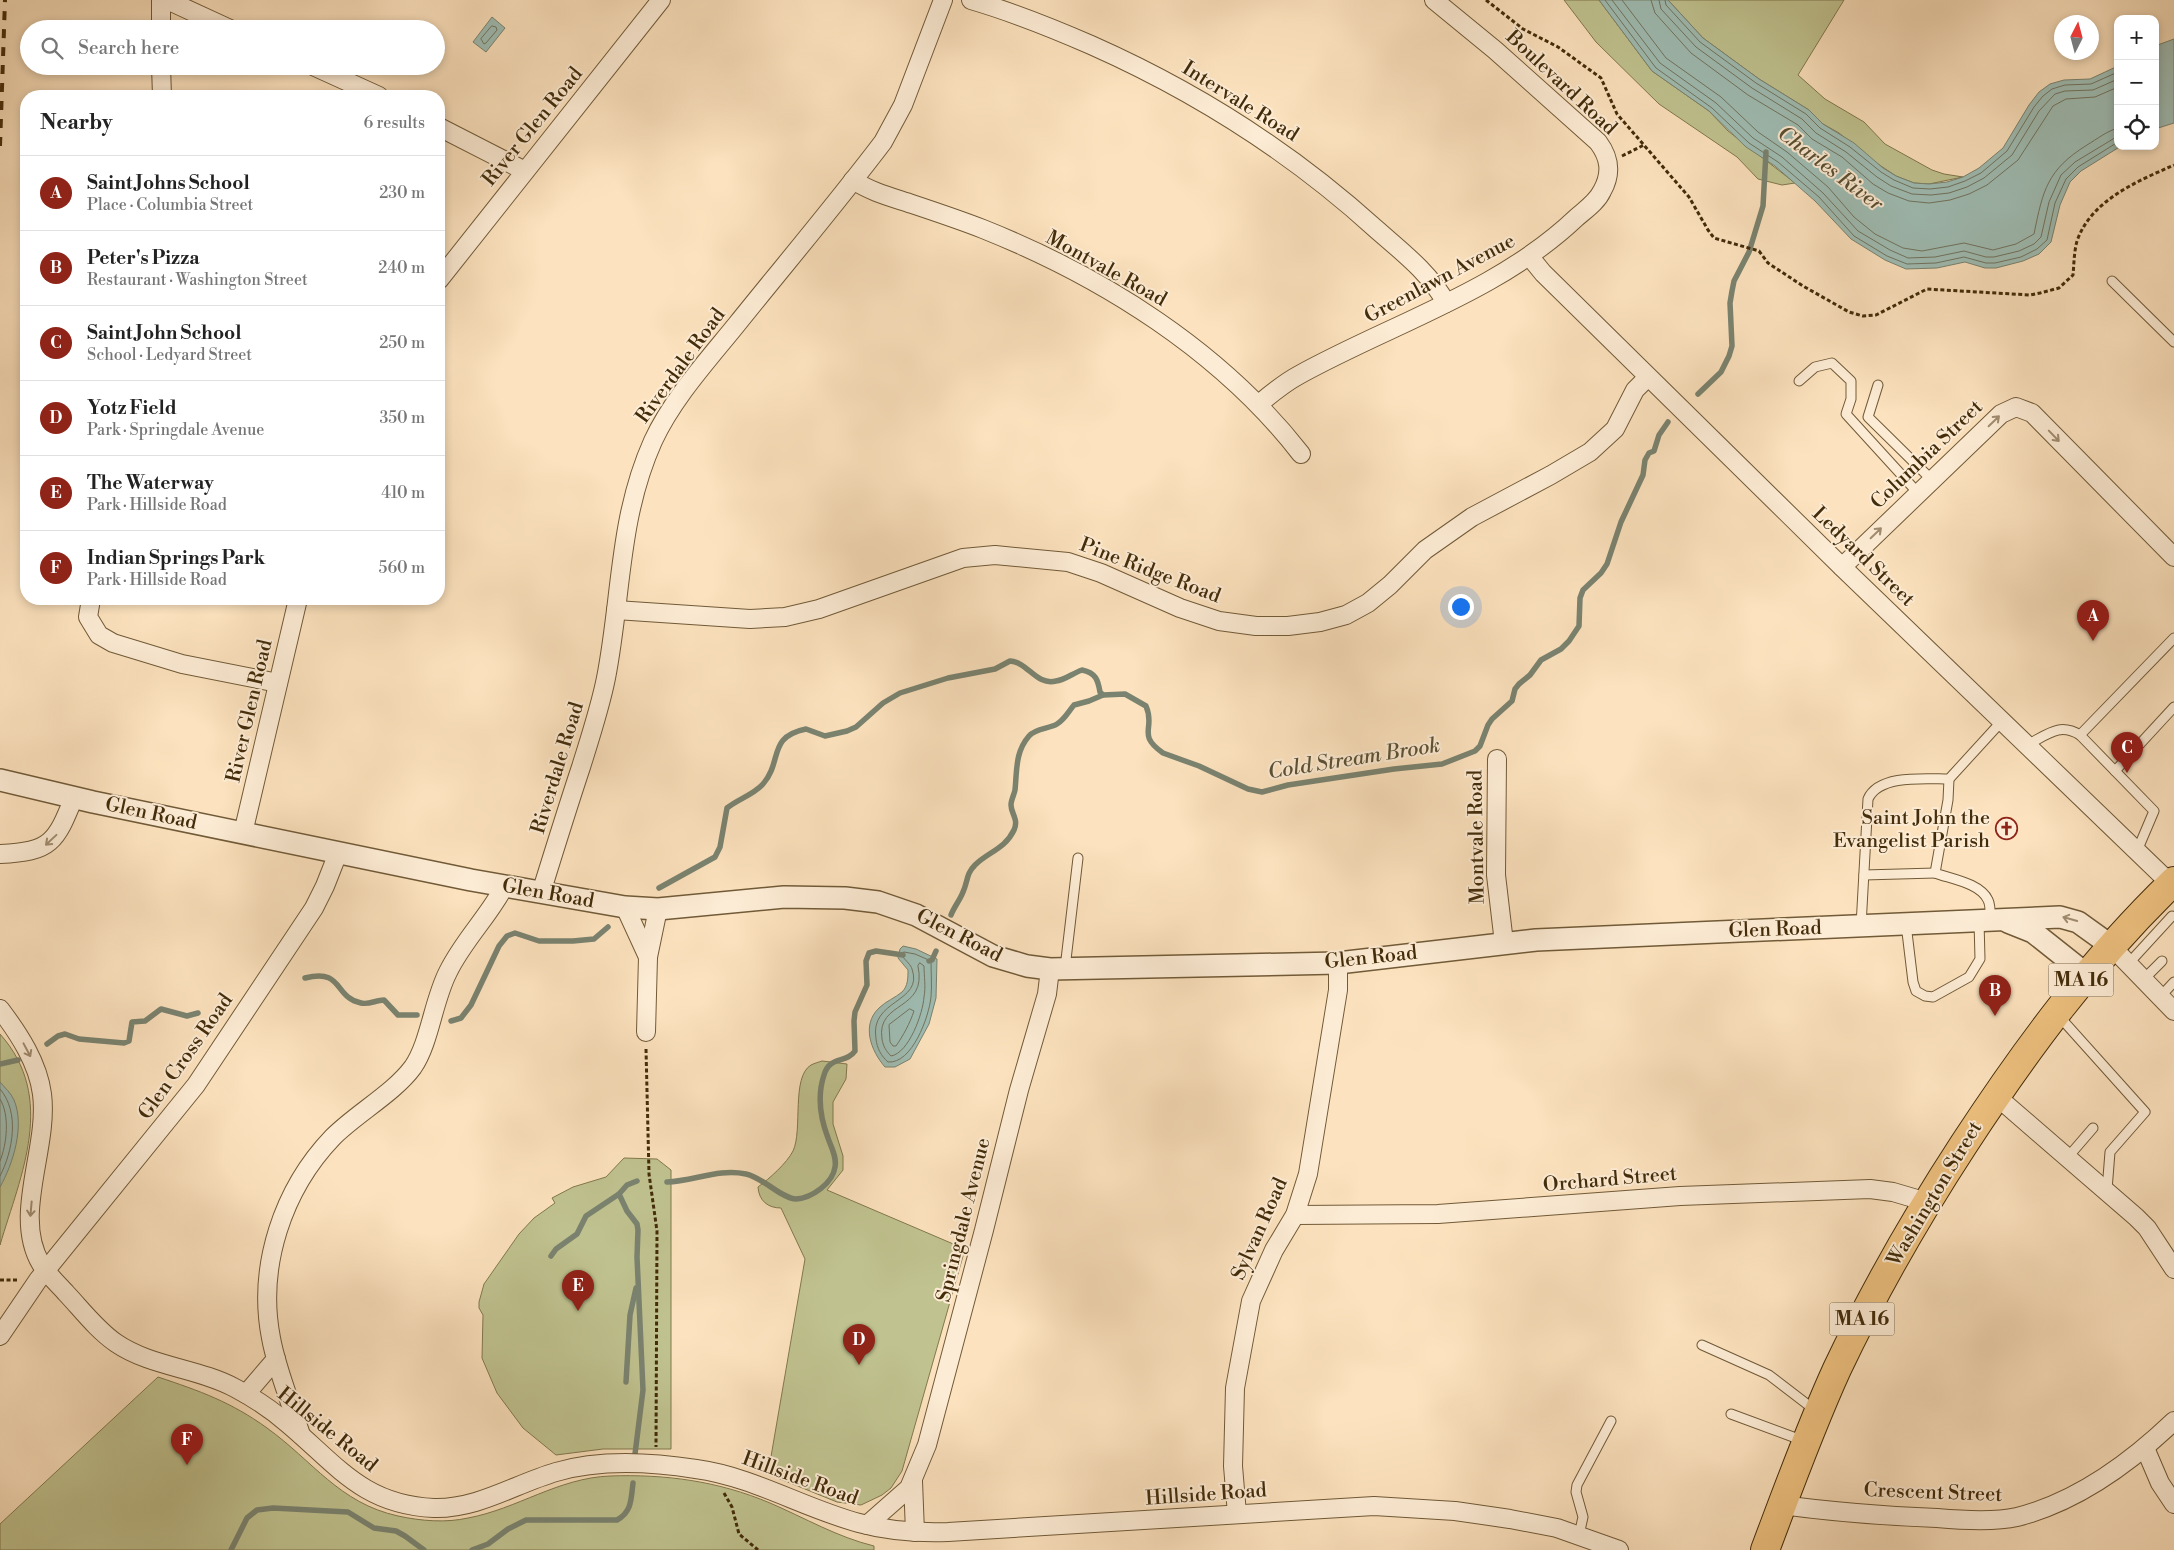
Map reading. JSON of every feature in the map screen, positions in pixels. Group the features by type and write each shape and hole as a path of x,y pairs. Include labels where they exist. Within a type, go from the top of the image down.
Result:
{"main road":[{"name":"Washington Street","path":"1765,1550 1819,1413 1860,1323 1927,1202 1995,1095 2086,974 2120,954 2168,902"}],"street":[{"path":"161,0 161,20"},
{"path":"167,0 210,20"},
{"name":"River Glen Road","path":"445,272 662,0"},
{"name":"Riverdale Road","path":"541,893 597,715 612,647 622,550 628,514 654,440 677,402 706,363 883,142 898,117 943,0"},
{"name":"Intervale Road","path":"971,0 1044,25 1109,53 1175,85 1226,115 1274,147 1344,200 1428,277 1446,303"},
{"name":"Boulevard Road","path":"1434,0 1495,50 1592,136 1602,148 1609,161"},
{"path":"162,75 162,90"},
{"path":"333,75 366,90"},
{"path":"445,130 525,171"},
{"name":"Greenlawn Avenue","path":"1259,404 1298,375 1446,303 1530,257 1556,237 1596,199 1606,183 1609,161"},
{"name":"Montvale Road","path":"853,180 880,194 984,229 1086,279 1135,307 1178,336 1259,404 1301,454"},
{"name":"Ledyard Street","path":"1530,257 1543,273 1842,567 2137,850 2168,902"},
{"name":"Pine Ridge Road","path":"616,610 750,619 785,617 819,609 962,558 995,555 1068,562 1101,573 1180,608 1219,620 1256,626 1288,626 1320,622 1346,615 1368,603 1390,585 1426,550 1472,517 1551,476 1599,445 1615,429 1635,390 1648,377"},
{"name":"Columbia Street","path":"1842,567 2001,414 2008,409 2016,407 2032,413 2174,557"},
{"path":"90,605 88,617 99,635 113,643 182,664 278,684"},
{"name":"River Glen Road","path":"243,833 297,605"},
{"name":"Montvale Road","path":"1497,759 1496,875 1504,943"},
{"name":"Glen Road","path":"0,780 504,887 625,907 658,909 784,897 845,898 878,902 916,914 993,956 1027,966 1057,968 1338,963 1504,943 2066,918 2084,925 2120,954"},
{"path":"0,854 30,851 50,842 62,827 74,797"},
{"name":"Glen Cross Road","path":"0,1336 46,1271 162,1129 201,1078 314,908 326,886 338,853"},
{"path":"302,1436 276,1359 268,1319 269,1275 276,1235 288,1201 307,1169 326,1144 344,1126 399,1082 413,1066 421,1051 432,1013 447,973 504,887"},
{"path":"625,907 648,957"},
{"path":"646,1032 648,957 658,909"},
{"name":"Glen Road","path":"1984,921 2006,921 2024,927 2043,939 2086,974"},
{"path":"2120,954 2174,1011"},
{"name":"Sylvan Road","path":"1237,1514 1233,1466 1235,1388 1251,1301 1274,1250 1295,1215 1311,1158 1338,990 1338,963"},
{"name":"Springdale Avenue","path":"867,1525 899,1498 913,1481 933,1423 1019,1090 1047,994 1057,968"},
{"name":"Hillside Road","path":"0,1009 27,1051 41,1088 43,1116 30,1224 34,1249 46,1271 97,1326 118,1344 141,1355 216,1378 246,1394 278,1416 338,1470 361,1487 387,1499 420,1507 450,1507 468,1504 545,1475 573,1468 614,1464 656,1465 711,1472 761,1485 834,1515 867,1525 915,1532 948,1532 1347,1506 1427,1508 1510,1518 1579,1535 1619,1550"},
{"path":"1995,1095 2107,1190 2148,1228 2174,1269"},
{"name":"Orchard Street","path":"1295,1215 1422,1215 1680,1196 1870,1189 1893,1192 1927,1202"},
{"path":"246,1394 276,1359"},
{"name":"Crescent Street","path":"1782,1505 1919,1518 1965,1520 2016,1517 2066,1499 2106,1476 2145,1448 2174,1421"},
{"path":"2145,1448 2160,1483 2174,1504"},
{"name":"Springdale Avenue","path":"913,1481 915,1532"}],"lane":[{"path":"2112,281 2174,342"},
{"path":"1799,381 1815,366 1832,363 1851,382 1851,399 1846,414 1918,493"},
{"path":"1878,385 1868,417 1932,480"},
{"path":"2080,735 2174,638"},
{"path":"2115,771 2174,707"},
{"path":"1935,873 1948,800 1949,779 2002,721"},
{"path":"2027,745 2059,729 2070,729 2080,735 2154,810 2137,850"},
{"path":"1861,926 1869,795 1892,781 1905,779 1949,779"},
{"path":"1057,968 1078,858"},
{"path":"1864,875 1935,873 1968,884 1981,892 1989,902 1984,921 1980,959 1976,966 1969,977 1933,996 1925,996 1916,991 1906,924"},
{"path":"2144,979 2162,962"},
{"path":"2161,996 2174,982"},
{"path":"2056,1012 2145,1112 2110,1152 2107,1190"},
{"path":"2068,1157 2093,1128"},
{"path":"1702,1346 1769,1375 1819,1413"},
{"path":"1731,1414 1807,1442"},
{"path":"1579,1535 1583,1517 1576,1492 1577,1485 1611,1421"}],"path":[{"path":"1486,0 1523,28 1558,47 1601,78 1617,114 1689,197 1714,238 1759,250 1768,263 1803,286 1849,312 1863,316 1876,315 1927,289 2030,295 2050,292 2059,288 2073,275 2077,241 2084,227 2098,210 2111,197 2174,164"},
{"path":"1609,161 1644,145"},
{"path":"646,1032 649,1174 658,1231 656,1465"},
{"path":"711,1472 732,1507 739,1534 758,1550"}],"green space":[{"path":"1564,0 1599,0 1652,71 1709,111 1728,131 1795,183 1782,185 1758,179 1737,157 1659,104 1596,42"},
{"path":"1668,0 1844,0 1798,75 1825,99 1864,122 1885,144 1932,170 1963,177 1929,184 1914,183 1896,176 1872,160 1839,133 1823,124 1809,110 1759,79 1703,38"},
{"path":"0,1034 17,1059 27,1084 31,1110 24,1164 0,1245"},
{"path":"822,1061 847,1064 846,1079 833,1102 833,1124 843,1156 843,1170 827,1190 965,1249 902,1471 891,1488 882,1495 861,1505 837,1502 768,1474 805,1259 781,1208 772,1207 765,1203 760,1196 758,1187 782,1166 793,1151 796,1142 801,1081 805,1071 811,1065"},
{"path":"624,1158 657,1159 671,1170 671,1449 603,1449 556,1455 523,1428 497,1393 482,1358 483,1315 479,1308 479,1302 484,1284 519,1234 534,1218 555,1203 552,1198 573,1187 606,1177"},
{"path":"158,1377 201,1392 241,1411 267,1428 343,1491 377,1510 398,1516 433,1521 460,1520 504,1508 573,1482 610,1476 651,1476 691,1480 750,1495 834,1532 874,1546 874,1550 0,1550 0,1524"}],"water":[{"name":"Charles River","path":"1599,0 1668,0 1703,38 1759,79 1809,110 1823,124 1854,143 1883,168 1896,176 1914,183 1947,182 1963,177 1979,168 2003,148 2039,92 2050,84 2064,80 2090,79 2114,68 2115,150 2081,171 2070,182 2060,205 2051,242 2039,254 2023,261 1996,268 1985,268 1965,262 1937,268 1906,269 1885,260 1851,239 1815,201 1775,166 1746,147 1709,111 1652,71"},
{"path":"492,17 505,28 486,52 473,42"},
{"path":"2174,39 2174,123 2159,128 2159,60 2159,45"},
{"path":"903,946 916,949 937,959 936,998 929,1024 910,1059 895,1067 885,1067 872,1046 869,1030 870,1022 879,1008 902,992 905,987 908,979 908,970 898,958 900,949"},
{"path":"0,1082 14,1100 17,1110 18,1133 13,1156 0,1187"}],"waterway":[{"name":"Cold Stream Brook","path":"1698,394 1721,372 1732,346 1730,303 1732,291 1734,281 1749,252 1763,206 1766,152"},
{"name":"Cold Stream Brook","path":"659,888 715,857 720,847 727,808 763,784 773,767 777,751 786,738 806,729 825,736 847,731 856,727 883,703 900,693 948,678 995,669 1010,661 1022,665 1037,677 1049,682 1063,679 1082,670 1090,673 1095,678 1103,695 1125,694 1146,706 1149,720 1148,736 1150,741 1163,753 1199,766 1248,789 1262,792 1288,785 1394,769 1442,764 1475,751 1480,746 1492,719 1512,701 1515,689 1519,684 1530,675 1541,660 1561,649 1579,626 1580,598 1583,590 1601,573 1607,564 1621,522 1643,475 1645,460 1649,453 1654,451 1659,435 1668,422"},
{"path":"951,915 962,895 972,868 1006,842 1014,830 1016,823 1011,803 1015,790 1019,755 1024,742 1035,731 1054,726 1060,722 1074,705 1103,695"},
{"name":"Cold Stream Brook","path":"451,1021 461,1018 471,1005 499,946 507,936 515,933 539,941 573,941 594,939 608,927"},
{"path":"667,1182 716,1174 736,1173 753,1176 785,1196 796,1199 809,1196 821,1189 830,1179 835,1163 821,1114 820,1099 824,1075 830,1065 851,1055 855,1051 855,1012 867,985 866,961 869,953 876,951 903,955"},
{"path":"929,961 932,960 936,951"},
{"name":"Cold Stream Brook","path":"305,978 326,977 337,984 352,1000 361,1003 384,1000 398,1015 417,1015"},
{"name":"Cold Stream Brook","path":"47,1044 58,1036 65,1034 79,1039 124,1043 129,1041 132,1022 145,1021 161,1009 187,1016 198,1013"},
{"name":"Cold Stream Brook","path":"0,1064 18,1060"},
{"path":"635,1454 643,1390 637,1257 638,1230 637,1224 627,1211 619,1194 627,1185 637,1181"},
{"path":"551,1256 556,1249 577,1234 586,1216 619,1194"},
{"path":"626,1382 630,1315 636,1288"},
{"path":"472,1550 488,1544 508,1529 526,1520 617,1520 628,1509 633,1483"},
{"path":"231,1550 247,1518 257,1510 273,1508 348,1512 374,1528 396,1531 424,1550"}],"railway":[{"path":"0,146 5,0"}],"place":[{"name":"Saint Johns School","path":"2093,641"},
{"name":"Saint John School","path":"2127,773"},
{"name":"Saint John the Evangelist Parish","path":"2006,829"},
{"name":"Peter's Pizza","path":"1995,1016"},
{"name":"The Waterway","path":"578,1311"},
{"name":"Yotz Field","path":"859,1365"},
{"name":"Indian Springs Park","path":"187,1465"}]}
